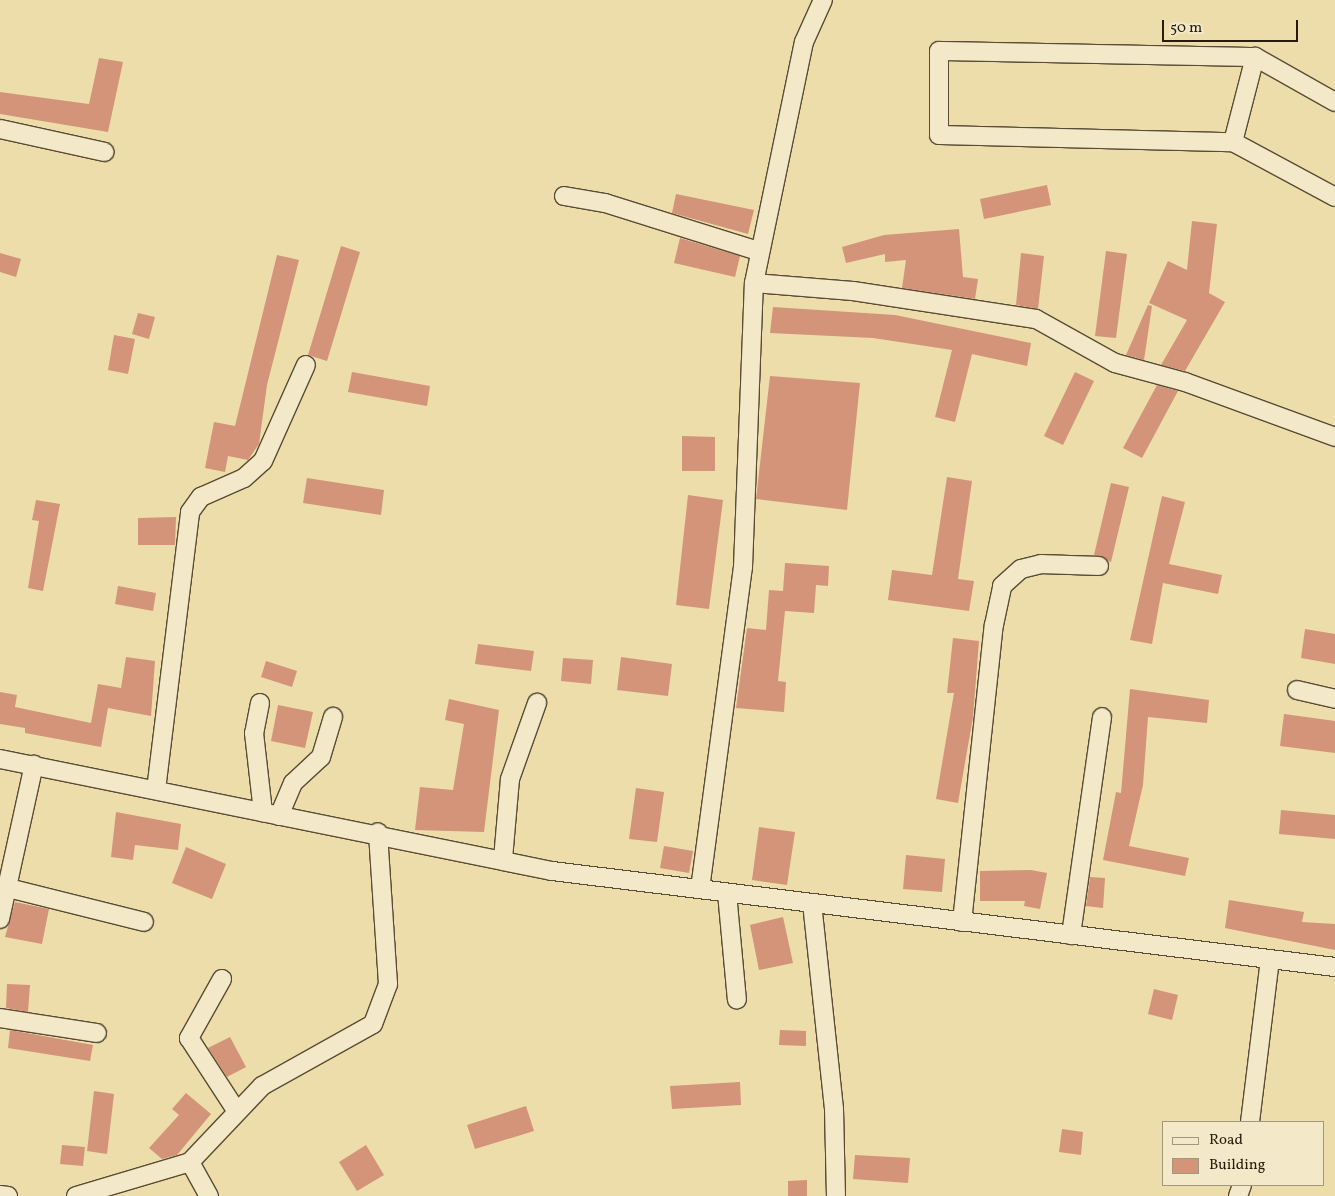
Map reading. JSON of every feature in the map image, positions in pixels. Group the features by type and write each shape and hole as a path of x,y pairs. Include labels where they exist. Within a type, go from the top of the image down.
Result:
{"street":[{"path":"700,889 743,567 754,283 758,251 804,42 823,0"},
{"path":"1335,102 1255,57 938,51 939,135 1234,142 1335,197"},
{"path":"1234,142 1255,57"},
{"path":"0,129 105,152"},
{"path":"564,196 605,203 758,251"},
{"path":"754,283 852,291 1036,319 1115,362 1185,382 1335,437"},
{"path":"156,790 190,512 201,497 244,478 263,461 306,364"},
{"path":"962,922 994,625 1002,586 1021,569 1041,564 1099,566"},
{"path":"1297,690 1335,699"},
{"path":"260,702 254,733 271,814"},
{"path":"502,859 510,779 537,703"},
{"path":"1072,935 1102,716"},
{"path":"271,814 293,783 321,757 333,717"},
{"path":"0,759 271,814 378,832 552,871 1335,967"},
{"path":"0,919 34,765"},
{"path":"76,1196 190,1162 236,1110 262,1086 364,1033 380,1013 388,984 378,832"},
{"path":"8,888 144,922"},
{"path":"727,893 737,1000"},
{"path":"812,903 834,1109 836,1196"},
{"path":"1250,1121 1270,959"},
{"path":"222,980 189,1038 236,1110"},
{"path":"0,1018 97,1033"},
{"path":"190,1162 209,1196"},
{"path":"0,1195 8,1196"}],"building":[{"path":"99,58 123,62 108,132 0,114 0,92 89,104"},
{"path":"1047,185 1051,205 984,219 980,199"},
{"path":"676,194 754,210 748,234 672,213"},
{"path":"1192,221 1217,224 1209,293 1225,302 1185,371 1161,365 1187,320 1149,303 1168,261 1187,270"},
{"path":"959,229 963,277 978,279 975,299 902,288 906,260 885,262 885,254 846,263 842,247 884,235"},
{"path":"680,238 740,256 735,277 674,263"},
{"path":"341,246 360,252 327,361 308,355"},
{"path":"1106,251 1127,254 1116,338 1095,336"},
{"path":"0,253 21,259 16,277 0,272"},
{"path":"1021,253 1044,256 1038,309 1016,305"},
{"path":"277,255 299,260 267,385 259,444 248,460 228,456 225,472 205,468 214,422 235,426"},
{"path":"1148,305 1152,306 1144,360 1126,355"},
{"path":"773,307 895,315 1031,343 1027,366 972,354 955,422 935,417 952,350 873,338 770,333"},
{"path":"138,313 155,317 149,339 132,334"},
{"path":"114,335 135,339 128,374 108,370"},
{"path":"352,372 430,386 427,406 348,392"},
{"path":"1075,372 1094,381 1063,445 1044,436"},
{"path":"770,376 860,383 847,510 756,499"},
{"path":"1157,385 1178,391 1142,458 1123,448"},
{"path":"682,436 715,437 715,471 682,471"},
{"path":"947,477 972,481 958,579 974,581 969,611 888,600 892,570 932,575"},
{"path":"307,478 384,490 381,515 303,503"},
{"path":"1111,483 1129,487 1111,562 1094,555"},
{"path":"688,495 723,500 709,609 676,605"},
{"path":"1162,496 1185,502 1169,564 1222,575 1218,594 1163,583 1152,644 1130,640"},
{"path":"36,500 60,504 43,591 28,588 39,521 32,520"},
{"path":"176,517 175,545 138,545 138,518"},
{"path":"785,563 829,566 828,586 816,585 814,613 785,611 778,681 786,682 784,712 736,708 747,628 766,630 769,590 783,591"},
{"path":"118,586 156,593 153,611 115,604"},
{"path":"1305,629 1335,634 1335,664 1301,658"},
{"path":"953,638 979,641 973,717 958,803 936,799 954,693 947,693"},
{"path":"478,644 534,651 531,671 475,664"},
{"path":"126,657 155,661 151,716 108,708 101,747 25,733 25,728 0,724 0,692 17,695 15,707 91,723 98,684 121,688"},
{"path":"621,657 672,664 668,696 617,690"},
{"path":"563,658 593,660 591,684 561,681"},
{"path":"266,661 297,671 292,687 261,677"},
{"path":"1130,689 1209,700 1207,723 1148,717 1143,785 1129,846 1189,858 1185,876 1103,860 1116,792 1121,793"},
{"path":"449,699 499,710 484,832 415,830 420,787 453,790 464,724 445,720"},
{"path":"278,705 313,712 305,748 271,741"},
{"path":"1284,714 1335,721 1335,753 1280,746"},
{"path":"636,788 664,792 657,842 629,839"},
{"path":"1281,810 1335,815 1335,839 1279,834"},
{"path":"116,812 181,824 178,850 135,845 133,860 111,857"},
{"path":"759,827 795,832 787,885 752,880"},
{"path":"664,846 693,851 689,873 660,868"},
{"path":"186,847 226,864 212,899 172,883"},
{"path":"906,855 945,859 942,892 903,889"},
{"path":"1031,870 1047,873 1040,909 1024,906 1025,901 980,901 980,871"},
{"path":"1090,877 1105,878 1103,908 1086,906"},
{"path":"1229,900 1304,912 1302,922 1335,924 1335,950 1225,928"},
{"path":"15,902 49,909 42,944 5,937"},
{"path":"783,917 793,963 759,970 750,925"},
{"path":"7,984 30,985 28,1012 6,1008"},
{"path":"1154,989 1178,995 1172,1020 1148,1014"},
{"path":"10,1030 93,1045 90,1061 8,1048"},
{"path":"780,1030 806,1031 806,1046 779,1045"},
{"path":"230,1037 246,1067 227,1077 208,1048"},
{"path":"740,1082 741,1105 672,1109 670,1086"},
{"path":"94,1091 114,1094 107,1154 87,1151"},
{"path":"186,1093 211,1114 177,1155 162,1159 149,1148 179,1115 172,1109"},
{"path":"526,1106 534,1131 475,1149 467,1125"},
{"path":"1062,1129 1083,1132 1081,1155 1059,1152"},
{"path":"62,1145 85,1147 83,1166 60,1164"},
{"path":"366,1145 384,1175 357,1191 339,1162"},
{"path":"855,1155 910,1158 908,1183 853,1179"},
{"path":"807,1180 807,1196 788,1196 788,1181"}]}
